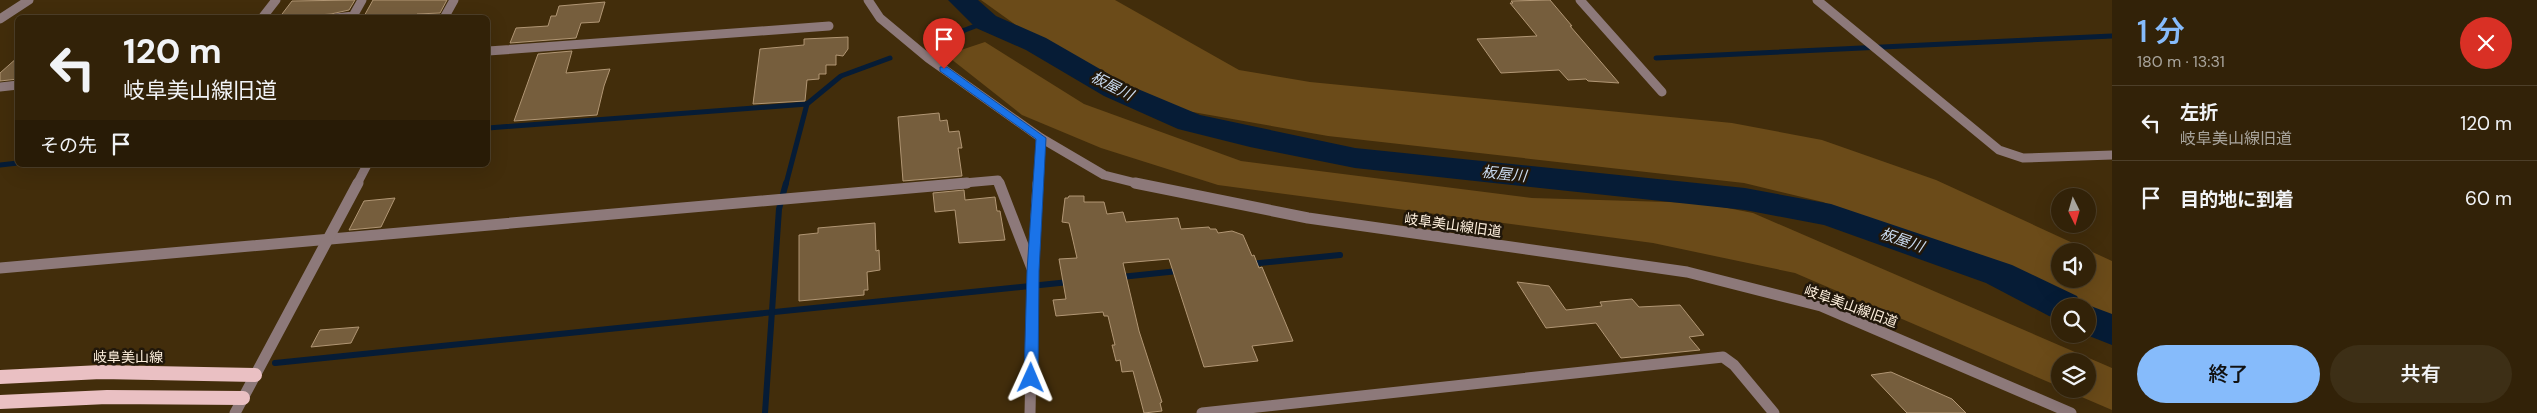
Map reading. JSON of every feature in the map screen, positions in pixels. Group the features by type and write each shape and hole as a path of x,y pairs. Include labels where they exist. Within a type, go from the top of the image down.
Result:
{"main road":[{"name":"岐阜美山線","path":"0,377 100,372 256,375"},
{"path":"0,402 107,397 243,398"}],"street":[{"path":"0,19 29,0"},
{"path":"264,15 276,0"},
{"path":"354,15 362,0"},
{"path":"446,15 454,0"},
{"name":"岐阜美山線旧道","path":"868,0 880,18 928,58 1041,138 1104,175 1156,188 1308,218 1687,272 1821,306 2071,413"},
{"path":"1580,0 1662,92"},
{"path":"1817,0 1878,48 1999,150 2023,158 2112,155"},
{"path":"490,51 829,26"},
{"path":"0,87 15,85"},
{"path":"1030,413 1033,271 1041,138"},
{"path":"235,413 330,238 366,167"},
{"path":"0,268 773,198 998,180 1033,271"},
{"path":"1202,413 1723,357 1734,365 1774,413"}],"shaded area":[{"path":"981,0 1115,0 1239,70 1310,82 1732,123 1822,140 1936,180 2073,243 2051,243 2051,288 2096,288 2096,254 2112,261 2112,321 2096,313 2096,298 2061,298 1823,202 1744,183 1328,136 1187,111 1126,87 1023,30"},
{"path":"985,42 1084,104 1241,161 1532,198 1702,203 1753,213 2077,353 2051,353 2051,383 1795,273 1653,243 1218,185 1101,148 1022,115 946,55"},
{"path":"2096,361 2112,368 2112,410 2084,398 2096,398"}],"building":[{"path":"355,0 349,10 331,14 281,15 292,1"},
{"path":"373,0 447,0 440,13 365,15"},
{"path":"1550,0 1619,83 1588,81 1586,79 1568,80 1559,70 1501,73 1477,39 1537,36 1510,3 1513,3 1511,1"},
{"path":"605,2 599,22 581,23 576,38 510,43 516,28 548,26 551,16 556,16 559,6"},
{"path":"848,37 848,49 843,56 836,55 836,65 826,65 826,74 819,74 819,79 807,80 805,101 753,104 760,49 804,45 804,39"},
{"path":"572,51 566,73 610,69 597,115 514,121 538,54"},
{"path":"15,60 15,79 0,81 0,73"},
{"path":"939,113 940,121 947,120 949,132 959,131 962,148 958,148 962,176 903,181 898,117"},
{"path":"964,190 965,200 995,197 997,211 1000,211 1005,240 959,243 955,210 935,212 933,193"},
{"path":"1069,196 1084,196 1084,202 1104,202 1107,214 1123,212 1126,222 1178,218 1181,229 1209,227 1210,229 1216,229 1218,233 1232,231 1243,235 1259,268 1262,267 1293,341 1252,346 1258,361 1204,367 1169,259 1123,263 1139,331 1162,402 1160,403 1162,411 1144,413 1133,371 1122,372 1120,360 1116,361 1112,345 1115,345 1108,316 1104,316 1103,312 1056,316 1053,300 1066,299 1059,259 1077,258 1069,223 1062,222 1065,198"},
{"path":"395,198 381,227 349,230 364,201"},
{"path":"875,223 876,251 879,250 880,270 867,272 868,290 864,290 864,295 799,301 799,235 818,233 818,228"},
{"path":"1517,282 1549,286 1566,310 1602,306 1600,302 1632,299 1639,307 1680,305 1704,335 1689,337 1700,350 1621,358 1596,323 1546,328"},
{"path":"359,327 351,343 311,347 320,330"},
{"path":"1891,372 1952,399 1966,413 1907,413 1871,375"}],"waterway":[{"name":"板屋川","path":"962,0 986,22 1036,44 1115,90 1189,122 1250,137 1355,158 1745,199 1831,215 1999,274 2051,300"},
{"path":"936,41 986,22"},
{"path":"1656,58 2112,36"},
{"path":"807,104 841,76 890,58"},
{"path":"490,128 807,104"},
{"path":"786,184 807,104"},
{"path":"0,165 15,163"},
{"path":"772,312 779,209 786,183"},
{"path":"1250,264 1340,255"},
{"path":"1121,277 1178,271"},
{"path":"772,312 1069,282"},
{"path":"275,363 772,312"},
{"path":"765,413 772,312"},
{"name":"板屋川","path":"2096,323 2112,331"}],"route":[{"path":"944,69 1041,138 1033,271 1031,378"}]}
